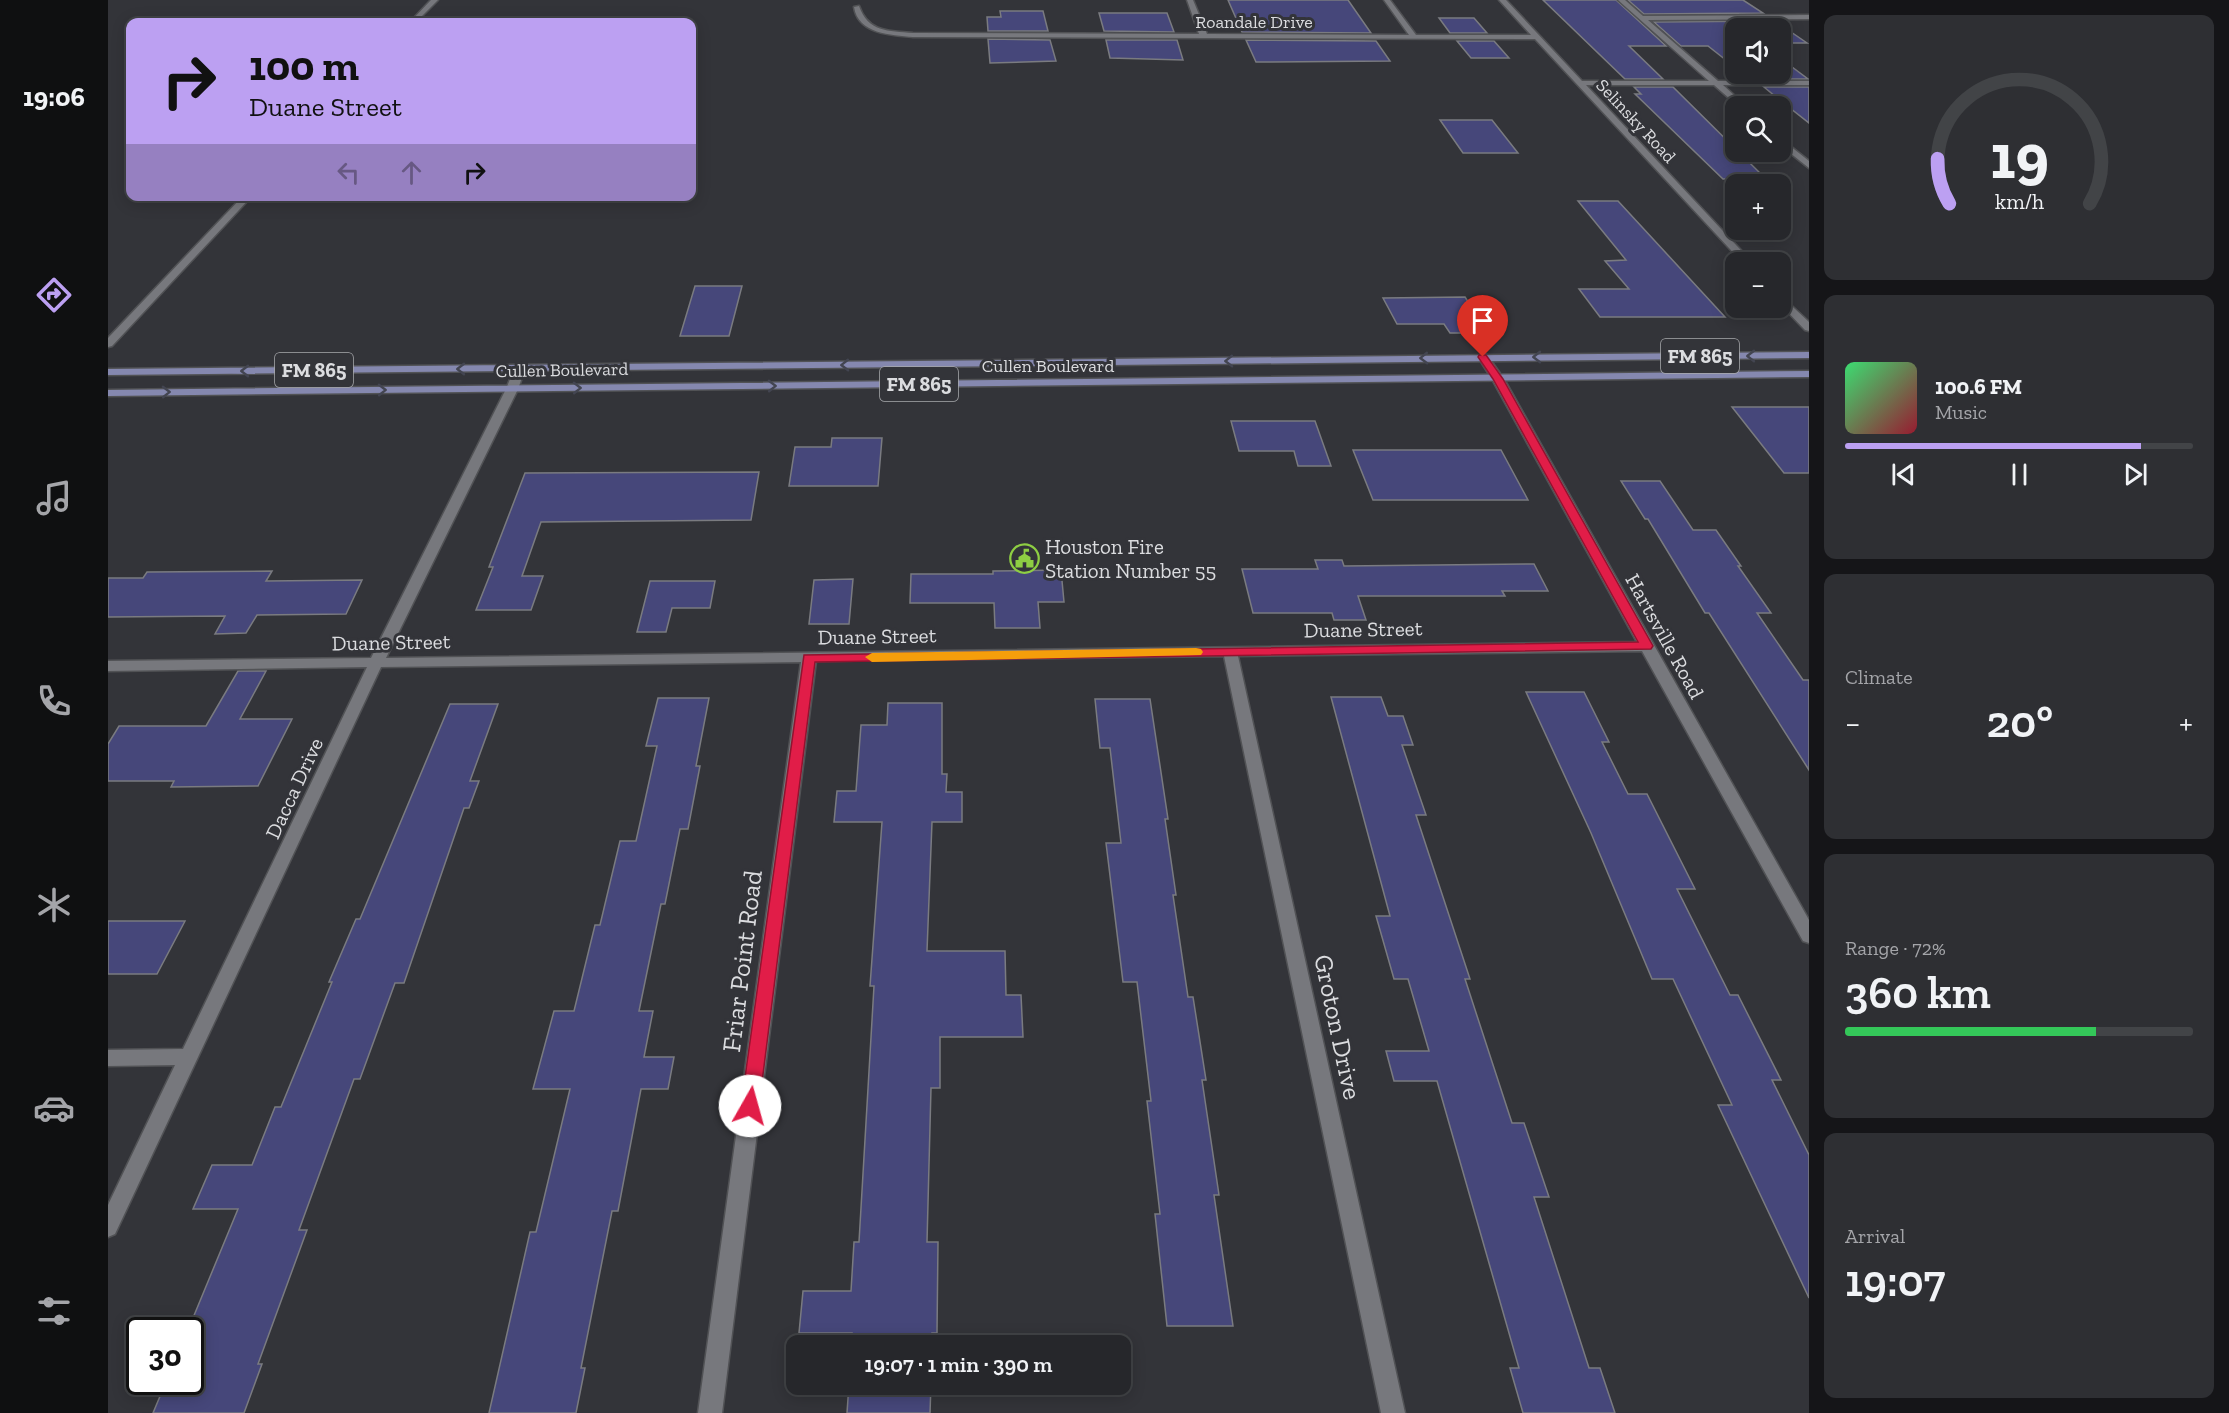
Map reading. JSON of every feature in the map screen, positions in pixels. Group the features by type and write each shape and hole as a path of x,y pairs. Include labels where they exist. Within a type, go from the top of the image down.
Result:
{"main road":[{"name":"Cullen Boulevard","path":"108,372 1809,355"},
{"path":"1177,362 1181,382"},
{"path":"871,385 874,365"},
{"name":"Cullen Boulevard","path":"108,393 1809,374"}],"street":[{"path":"418,18 435,0"},
{"path":"1190,0 1204,37"},
{"path":"1386,0 1414,37"},
{"name":"Selinsky Road","path":"1502,0 1738,252"},
{"path":"1621,0 1731,96"},
{"name":"Roandale Drive","path":"856,7 855,14 858,20 874,30 973,37 1536,38"},
{"path":"1641,18 1809,17"},
{"path":"1578,83 1809,82"},
{"path":"1791,149 1809,165"},
{"path":"108,344 243,201"},
{"path":"1791,309 1809,328"},
{"name":"Hartsville Road","path":"1483,357 1498,379 1809,936"},
{"name":"Dacca Drive","path":"108,1227 376,663 512,389 519,369"},
{"name":"Duane Street","path":"108,666 1647,646"},
{"name":"Groton Drive","path":"1230,652 1393,1413"},
{"name":"Friar Point Road","path":"710,1413 809,658"},
{"path":"108,1058 189,1057"}],"building":[{"path":"1228,0 1348,0 1371,33 1242,32"},
{"path":"1543,0 1616,0 1666,46 1629,46 1663,79 1625,79"},
{"path":"1628,0 1743,0 1763,13 1644,14"},
{"path":"1000,11 1043,11 1048,31 988,31 987,17 1001,17"},
{"path":"1099,13 1167,13 1174,32 1104,31"},
{"path":"1439,18 1474,18 1487,33 1450,33"},
{"path":"1725,21 1725,59 1708,46 1681,46 1654,22"},
{"path":"1791,32 1807,43 1791,43"},
{"path":"988,39 1050,40 1056,61 990,63"},
{"path":"1106,40 1177,40 1183,60 1110,58"},
{"path":"1246,40 1376,41 1390,61 1256,62"},
{"path":"1457,41 1494,41 1509,58 1471,58"},
{"path":"1791,66 1808,79 1791,79"},
{"path":"1634,87 1673,87 1725,138 1725,162 1749,162 1761,174 1725,174 1725,179 1723,179 1635,94 1641,94"},
{"path":"1764,87 1809,87 1809,123 1791,109 1791,96 1775,96"},
{"path":"1440,120 1492,120 1518,153 1463,153"},
{"path":"1578,201 1618,201 1725,317 1600,317 1579,289 1629,289 1605,261 1626,260"},
{"path":"695,286 742,286 729,336 680,336"},
{"path":"1465,297 1488,333 1450,333 1444,324 1397,324 1383,298"},
{"path":"1732,407 1809,407 1809,473 1784,473"},
{"path":"1231,421 1315,421 1331,466 1298,466 1294,451 1239,451"},
{"path":"832,438 882,438 878,486 789,486 795,447 831,447"},
{"path":"1353,450 1501,450 1528,500 1373,500"},
{"path":"759,472 751,520 541,522 522,576 543,576 531,610 476,610 493,567 489,567 525,473"},
{"path":"1621,481 1660,481 1693,530 1716,530 1741,566 1738,566 1771,613 1757,613 1803,680 1809,680 1809,770 1709,613 1705,613 1648,519 1645,519"},
{"path":"1315,560 1342,560 1344,566 1534,564 1548,591 1502,591 1505,596 1358,596 1366,620 1334,620 1332,613 1253,613 1242,569 1318,569"},
{"path":"1061,570 1064,602 1038,602 1040,628 995,628 994,603 910,603 911,574 993,574 993,571"},
{"path":"272,571 266,581 362,580 346,614 257,615 246,633 215,634 225,616 108,617 108,578 143,578 147,572"},
{"path":"853,579 849,624 809,624 814,580"},
{"path":"650,581 715,581 710,608 672,608 666,632 637,632"},
{"path":"238,671 266,671 240,719 292,719 258,786 171,787 174,781 108,781 108,744 119,726 206,726"},
{"path":"1526,692 1584,692 1609,742 1602,742 1628,794 1647,794 1695,889 1677,889 1730,995 1738,995 1781,1080 1772,1080 1809,1155 1809,1298 1718,1105 1732,1105 1673,979 1652,979 1591,833"},
{"path":"1331,697 1381,697 1388,716 1403,716 1413,745 1402,745 1426,815 1416,815 1470,979 1465,979 1512,1123 1524,1123 1549,1197 1534,1197 1589,1368 1600,1368 1615,1413 1523,1413 1510,1368 1519,1368 1437,1081 1394,1081 1386,1051 1429,1051 1408,979 1394,979 1376,916 1390,916"},
{"path":"658,698 709,698 696,766 700,766 688,829 680,829 665,904 661,904 639,1011 653,1011 644,1057 674,1057 668,1089 641,1089 618,1211 612,1211 581,1368 585,1368 576,1413 489,1413 530,1232 536,1232 570,1089 533,1089 554,1011 574,1011 595,925 600,925 620,841 636,841 657,746 646,746"},
{"path":"1095,699 1150,699 1168,819 1165,819 1176,895 1173,895 1188,997 1193,997 1206,1080 1202,1080 1219,1195 1214,1195 1233,1326 1167,1326 1155,1214 1160,1214 1147,1101 1151,1101 1137,982 1123,982 1106,843 1121,843 1110,748 1100,748"},
{"path":"888,703 942,703 942,774 947,774 946,792 962,792 962,822 932,822 927,951 1005,951 1006,995 1021,995 1023,1037 940,1037 940,1088 931,1088 927,1242 938,1242 937,1333 932,1333 932,1335 852,1335 852,1333 799,1333 803,1291 851,1291 854,1242 859,1242 874,986 870,986 882,822 834,822 837,791 856,791 861,725 887,725"},
{"path":"450,704 498,704 470,781 479,781 469,808 464,808 404,983 395,983 360,1079 354,1079 299,1230 307,1230 258,1364 262,1364 244,1413 153,1413 161,1395 204,1395 204,1317 193,1317 238,1209 193,1209 212,1165 252,1165 275,1107 281,1107 356,919 360,919"},
{"path":"108,921 185,921 157,974 108,974"},
{"path":"848,1395 931,1395 930,1413 847,1413"}],"slow traffic":[{"path":"872,657 1196,652"}],"place":[{"name":"Houston Fire Station Number 55","path":"1024,558"}],"route":[{"path":"750,1106 809,658 1647,646 1498,379 1483,357"}]}
